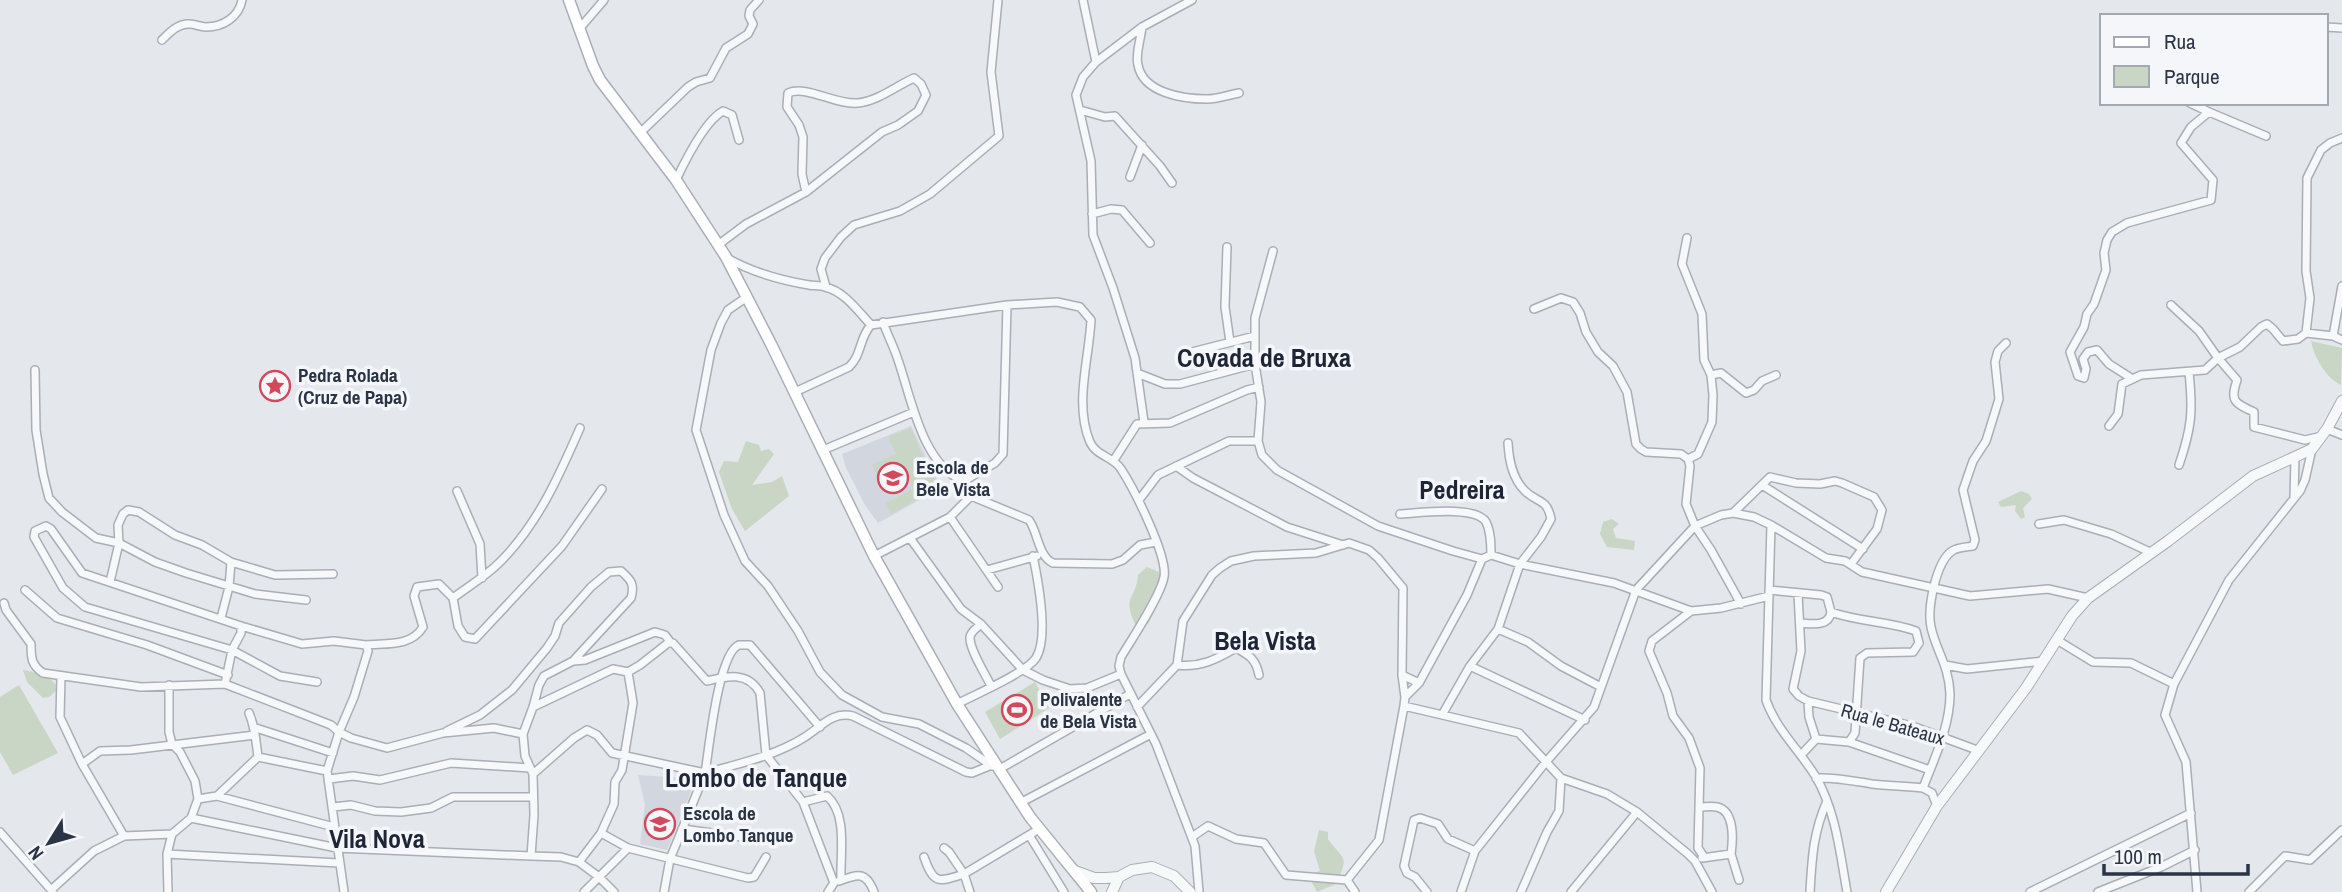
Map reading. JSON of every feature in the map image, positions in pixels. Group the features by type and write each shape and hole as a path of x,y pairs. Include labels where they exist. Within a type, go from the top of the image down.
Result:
{"main road":[{"path":"569,0 600,80 676,180 726,257 874,556 957,704 1020,803 1034,832 1091,892"}],"street":[{"path":"162,40 176,28 189,23 204,27 227,21 236,16 242,0"},
{"path":"580,28 604,0"},
{"path":"641,132 688,87 710,78 715,64 726,48 751,30 753,24 749,16 750,10 759,0"},
{"path":"827,287 821,269 825,258 841,236 854,225 900,211 930,194 999,136 991,72 998,0"},
{"path":"1083,0 1096,62"},
{"path":"1144,422 1135,358 1114,288 1093,236 1091,161 1076,95 1083,77 1096,62 1142,27 1192,0"},
{"path":"1142,27 1137,65 1146,82 1157,89 1182,97 1208,99 1239,93"},
{"path":"718,246 746,224 806,192 882,132 918,111 926,95 921,84 914,78 880,96 858,103 828,99 795,90 788,93 788,107 803,137 802,174 806,192"},
{"path":"2194,105 2266,136"},
{"path":"1080,110 1105,117 1115,116 1172,183"},
{"path":"676,180 709,121 723,111 732,115 740,140"},
{"path":"2131,378 2109,364 2097,350 2088,352 2083,359 2086,369 2084,378 2078,376 2070,352 2084,327 2106,270 2104,253 2112,232 2127,222 2151,218 2210,200 2213,180 2181,143 2191,127 2209,112"},
{"path":"2109,426 2118,414 2123,384 2131,378 2205,369 2218,358 2240,347 2267,324 2283,341 2298,339 2306,332 2310,298 2306,271 2306,178 2321,149 2342,138"},
{"path":"1130,177 1142,145"},
{"path":"1092,214 1111,209 1122,210 1150,243"},
{"path":"1686,238 1682,264 1702,314 1704,359 1711,375 1712,422 1698,454 1688,458"},
{"path":"1227,247 1225,307 1230,342"},
{"path":"1273,251 1255,318 1255,364 1261,402 1258,441 1262,455 1277,470 1378,526 1482,559 1491,555 1520,564 1614,583 1691,611 1741,604 1769,593 1827,597 1831,617 1818,624 1800,623"},
{"path":"726,257 763,275 827,287 846,298 871,325"},
{"path":"2333,336 2342,286"},
{"path":"747,297 728,310 721,323 711,350 696,430 724,515 745,561 768,586 798,631 820,672 842,695 883,717 919,724 967,748 995,766"},
{"path":"1534,309 1561,298 1573,302 1586,332 1598,352 1613,366 1627,392 1636,444 1646,452 1681,454 1688,458 1690,466 1686,503 1695,526 1712,550 1741,604"},
{"path":"795,392 849,367 859,354 864,333 871,325 883,322 1007,305 1057,302 1080,307 1091,320 1083,397 1087,433 1092,446 1120,466 1139,500 1165,569 1162,585 1121,657 1119,666 1151,734 1192,837 1199,892"},
{"path":"2171,304 2199,331 2237,380 2233,396 2245,409 2254,412 2254,427 2305,440 2325,433 2342,435"},
{"path":"964,481 995,463 1003,454 1007,305"},
{"path":"883,322 897,356 914,412 934,457 958,479 964,481 971,496 1029,520 1035,527 1047,560 1053,563 1112,564 1123,560 1140,545 1156,542"},
{"path":"2306,332 2342,340"},
{"path":"1192,352 1255,336"},
{"path":"1923,788 1942,737 1950,698 1945,665 1930,626 1933,588 1940,564 1953,550 1973,546 1975,540 1963,490 1973,461 1986,441 1999,399 1995,362 1998,351 2006,343"},
{"path":"1138,373 1165,384 1180,384 1255,364"},
{"path":"35,370 36,430 50,498 62,512 96,538 119,543 155,562 255,594 306,600"},
{"path":"2179,465 2190,430 2192,403 2189,372"},
{"path":"1711,375 1721,373 1746,393 1776,375"},
{"path":"1114,460 1137,424 1170,423 1259,387"},
{"path":"1886,892 1937,806 2026,688 2072,616 2088,598 2253,476 2312,449 2325,433 2342,401"},
{"path":"823,450 914,412"},
{"path":"453,597 501,562 533,521 553,490 580,428"},
{"path":"1139,500 1158,475 1229,441 1258,441"},
{"path":"1442,715 1470,666 1498,629 1520,564 1551,519 1544,503 1526,492 1517,479 1508,460 1508,443"},
{"path":"2199,892 2186,762 2165,715 2174,684 2229,580 2292,502 2305,480 2312,449"},
{"path":"2292,502 2296,484 2295,457"},
{"path":"2278,464 2290,472 2296,484"},
{"path":"1177,466 1193,478 1287,527 1344,545"},
{"path":"1733,513 1770,477 1796,483 1820,484 1835,481 1874,497 1882,510 1877,529 1852,564"},
{"path":"1762,485 1863,549"},
{"path":"317,682 280,676 232,650 85,607 63,588 34,537 35,531 46,526 51,529 82,573 302,644 334,641 366,645 401,643 418,636 423,627 414,597 417,587 439,584 453,597 458,626 464,637 475,639 562,546 602,489"},
{"path":"457,491 480,544 482,578"},
{"path":"874,556 950,517 971,496"},
{"path":"110,582 119,543 118,525 122,514 128,510 139,512 174,535 202,545 231,562 275,575 333,574"},
{"path":"1400,514 1474,513 1485,521 1491,555"},
{"path":"1461,892 1475,852 1545,763 1594,707 1636,590 1695,526 1733,513 1754,517 1772,525 1826,558 1845,561 1862,572 1970,596 2048,589 2088,598"},
{"path":"950,517 998,587"},
{"path":"2039,524 2064,520 2111,534 2152,553"},
{"path":"1772,525 1766,699 1773,718 1801,755 1828,801 1835,823 1847,892"},
{"path":"910,538 961,609 981,624 1023,670 1070,689 1087,688 1121,674"},
{"path":"1137,706 1177,665 1183,621 1212,575 1220,568 1231,561 1254,556 1316,552 1349,543 1369,550 1403,588 1402,675 1405,697 1378,840 1347,880"},
{"path":"987,570 1043,554"},
{"path":"957,704 1023,670 1035,660 1041,645 1040,592 1033,556"},
{"path":"1405,697 1419,683 1467,595 1482,559"},
{"path":"221,618 229,587 231,562"},
{"path":"443,733 480,715 512,690 547,648 559,623 591,587 609,572 621,571 632,580 634,587 631,597 573,661 544,676 539,685 523,734 533,796 531,856"},
{"path":"25,590 57,618 147,645 228,675"},
{"path":"1798,594 1801,651 1793,689 1808,701 1809,717 1816,739"},
{"path":"4,603 6,610 31,644 30,657 36,668 43,673 141,687 225,684 331,725 351,737 387,748 443,733 494,728 523,734"},
{"path":"1691,611 1652,641 1649,652 1667,693 1673,716 1689,738 1700,768 1698,848 1704,857"},
{"path":"1831,612 1849,618 1902,626 1916,631 1920,643"},
{"path":"981,624 972,632 970,639 991,686"},
{"path":"225,684 232,650 241,633 241,626"},
{"path":"1498,629 1528,642 1561,666 1601,687"},
{"path":"573,661 585,660 655,632 665,635 680,649 707,681 720,676 747,680 755,685 760,693 766,755 803,802 838,881"},
{"path":"2057,640 2094,662 2130,663 2174,684"},
{"path":"1849,742 1855,733 1860,658 1867,653 1913,652 1920,643 1937,642"},
{"path":"533,707 613,669 628,672 671,643"},
{"path":"344,892 328,775 339,732 354,697 368,650 366,645"},
{"path":"664,892 670,859 705,773 720,676 731,651 739,645 750,645 820,727"},
{"path":"1177,665 1192,667 1208,663 1236,648 1251,656 1259,674"},
{"path":"1945,665 1968,668 2044,661"},
{"path":"1470,666 1585,720"},
{"path":"579,862 601,833 614,804 615,782 622,770 633,703 628,672"},
{"path":"1402,675 1419,683"},
{"path":"61,677 60,717 82,764 124,836"},
{"path":"168,892 167,854 172,834 191,818 198,799 195,781 169,732 169,685"},
{"path":"258,757 328,775 380,780 451,763 531,771 587,730 597,735 612,753 705,773 766,755 804,738 836,715 844,714 972,773 995,766 1130,694"},
{"name":"Rua le Bateaux","path":"1808,701 1912,726 1977,751"},
{"path":"1404,706 1519,733 1561,778 1607,793 1637,812 1695,861 1709,890"},
{"path":"248,713 255,731 258,757"},
{"path":"82,764 100,751 131,750 255,731 333,753"},
{"path":"1020,803 1151,734"},
{"path":"1801,755 1816,739"},
{"path":"1816,739 1849,742 1930,770"},
{"path":"216,796 258,757"},
{"path":"1816,778 1839,777 1875,784 1923,788 1932,793 1937,806"},
{"path":"1521,892 1559,811 1561,778"},
{"path":"198,799 216,796 334,827"},
{"path":"333,807 351,805 375,811 401,812 431,808 453,797 533,796"},
{"path":"803,802 827,796 834,803 840,821 838,881"},
{"path":"1810,892 1813,842 1828,801"},
{"path":"1700,807 1718,807 1727,813 1731,821 1731,854 1739,880"},
{"path":"1571,892 1637,812"},
{"path":"2030,892 2191,813"},
{"path":"191,818 337,848 561,857 579,862 614,892"},
{"path":"1427,892 1415,877 1407,873 1404,866 1414,820 1420,818 1438,824 1448,839 1475,852"},
{"path":"1192,837 1208,826 1236,839 1264,843 1286,875 1347,880"},
{"path":"682,829 742,837"},
{"path":"2249,892 2285,856 2310,860 2342,830"},
{"path":"0,832 52,891 94,851 124,836 172,834"},
{"path":"924,857 930,874 942,881 964,874 1034,832 1064,892"},
{"path":"601,833 628,848 748,878 758,873 766,857"},
{"path":"584,892 628,848"},
{"path":"944,848 964,874 970,892"},
{"path":"2098,892 2195,850"},
{"path":"167,854 339,863"},
{"path":"1695,861 1704,857 1731,854"},
{"path":"1071,870 1094,877 1119,877 1132,870 1152,867 1174,876 1190,892"},
{"path":"828,892 838,881 857,875 865,877 874,892"},
{"path":"1112,892 1119,877"},
{"path":"1347,880 1355,892"}],"shaded area":[{"name":"Escola de Bele Vista","path":"911,426 941,488 878,523 865,505 846,468 842,454"},
{"name":"Escola de Lombo Tanque","path":"638,775 696,779 667,850 640,844 645,804"}],"green space":[{"path":"2311,341 2342,348 2341,385 2330,377 2322,366"},
{"path":"911,428 939,487 891,514 886,503 913,489 904,469 879,479 872,465 896,454 888,437"},
{"path":"746,441 759,445 761,451 769,449 774,454 752,485 772,482 782,476 789,496 745,531 732,509 719,472 724,461 738,462"},
{"path":"2021,491 2029,494 2032,499 2023,508 2025,517 2021,519 2015,511 2016,505 2001,507 1998,502"},
{"path":"1612,519 1619,524 1613,529 1616,538 1635,541 1634,550 1607,547 1600,534 1603,522"},
{"path":"1147,567 1159,572 1163,578 1148,624 1135,624 1130,602 1138,575"},
{"path":"23,670 48,677 58,689 49,697 43,698 27,682"},
{"name":"Polivalente de Bela Vista","path":"1035,682 1049,708 1000,739 985,712"},
{"path":"19,685 58,753 13,775 0,752 0,697"},
{"path":"1319,830 1328,832 1328,839 1344,863 1336,884 1317,892 1310,879 1314,873 1320,871 1314,851"}],"place":[{"name":"Pedra Rolada (Cruz de Papa)","path":"275,386"},
{"name":"Escola de Bele Vista","path":"893,478"},
{"name":"Polivalente de Bela Vista","path":"1017,710"},
{"name":"Escola de Lombo Tanque","path":"660,824"}],"district":[{"name":"Covada de Bruxa","path":"1264,357"},
{"name":"Pedreira","path":"1462,489"},
{"name":"Bela Vista","path":"1265,640"},
{"name":"Lombo de Tanque","path":"756,777"},
{"name":"Vila Nova","path":"377,838"}]}
